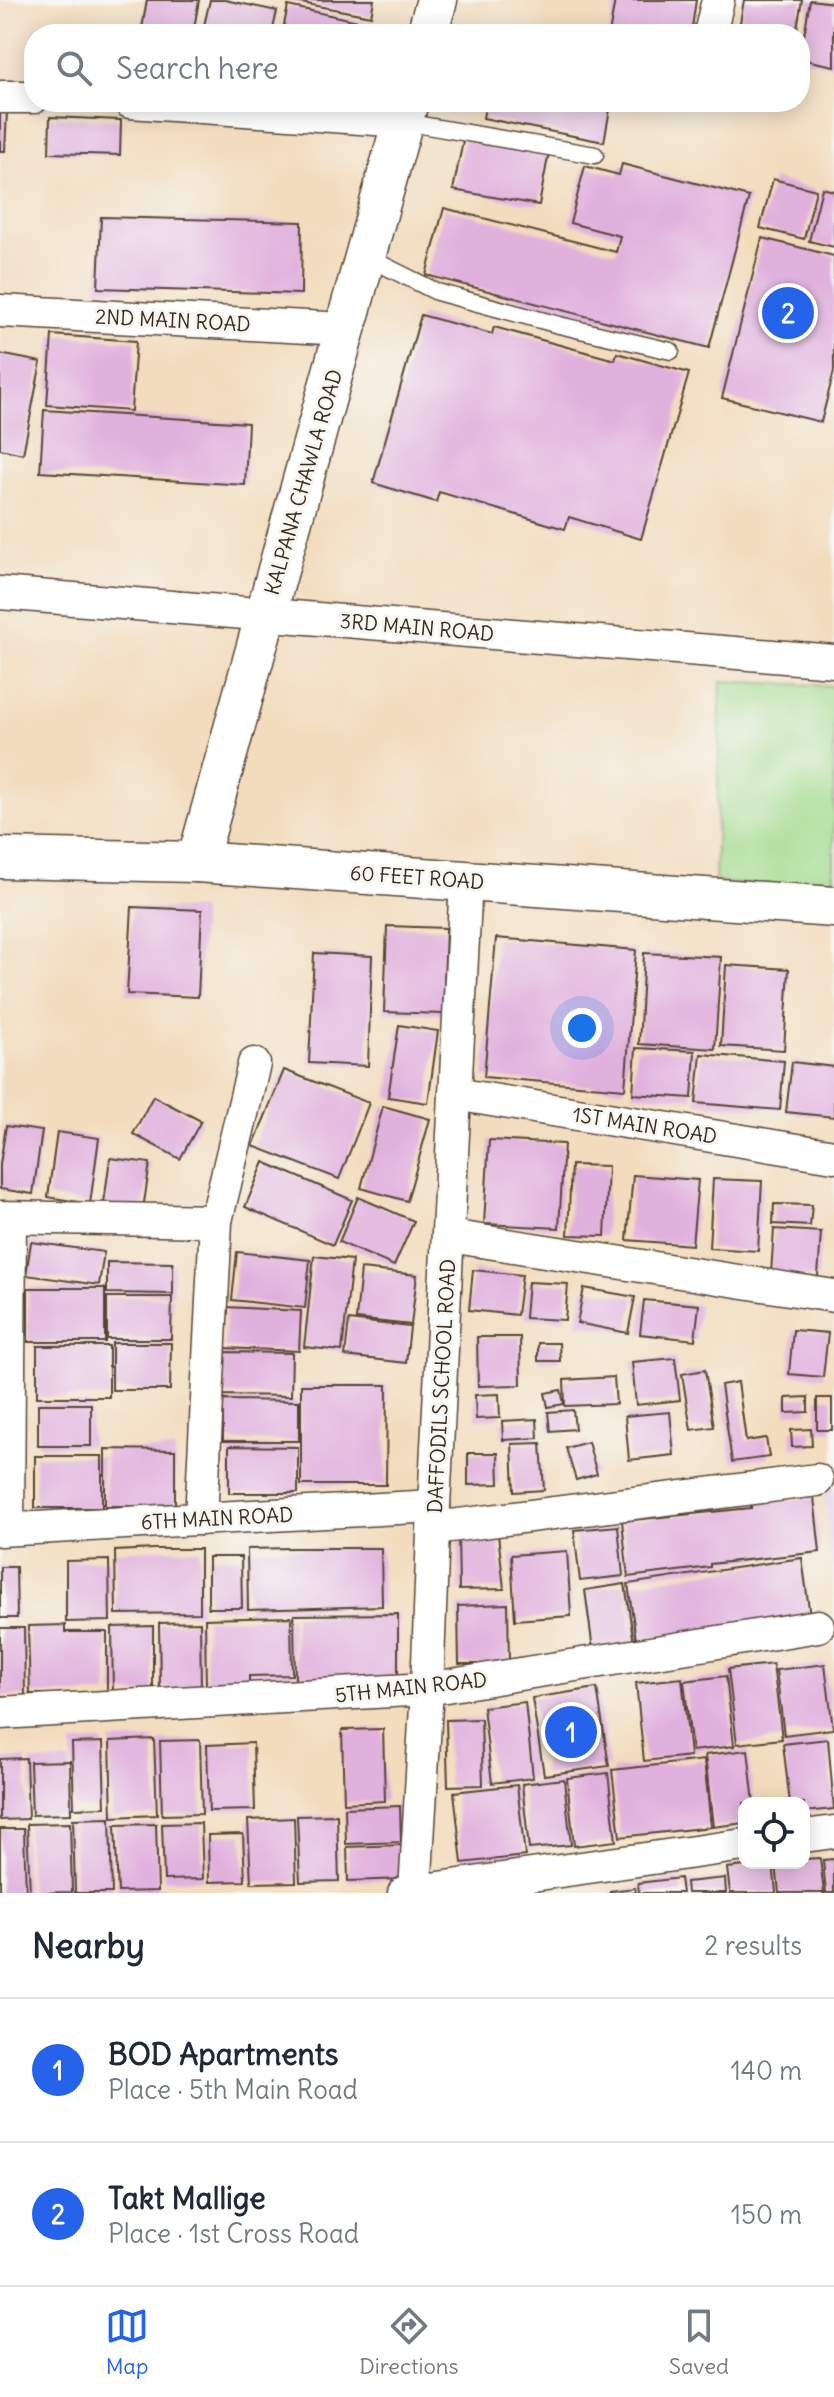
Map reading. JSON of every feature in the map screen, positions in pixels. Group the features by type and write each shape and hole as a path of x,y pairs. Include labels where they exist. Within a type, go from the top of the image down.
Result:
{"street":[{"path":"430,24 437,0"},
{"path":"712,24 718,0"},
{"path":"0,97 24,97"},
{"name":"KALPANA CHAWLA ROAD","path":"197,862 405,112"},
{"name":"2ND MAIN ROAD","path":"0,311 345,329"},
{"name":"3RD MAIN ROAD","path":"0,593 834,661"},
{"name":"60 FEET ROAD","path":"0,858 197,862 834,907"},
{"name":"DAFFODILS SCHOOL ROAD","path":"415,1892 466,880"},
{"path":"201,1519 216,1221 254,1064"},
{"name":"1ST MAIN ROAD","path":"455,1094 834,1156"},
{"path":"4,1530 5,1217 216,1221"},
{"path":"449,1236 834,1296"},
{"name":"6TH MAIN ROAD","path":"4,1530 201,1519 434,1517 817,1480"},
{"name":"5TH MAIN ROAD","path":"0,1713 427,1689 818,1626"},
{"path":"810,1835 834,1832"},
{"path":"404,1893 738,1846"}],"lane":[{"path":"405,112 595,155"},
{"path":"365,257 437,292 671,351"}],"shaded area":[{"path":"823,1487 834,1489 834,1586"}],"green space":[{"path":"721,681 834,686 834,890 715,882"}],"building":[{"path":"147,0 199,0 195,24 143,24"},
{"path":"210,0 225,0 277,11 274,24 204,24"},
{"path":"285,0 374,0 371,16"},
{"path":"615,0 696,0 692,24 611,24"},
{"path":"744,0 802,0 798,24 740,24"},
{"path":"810,0 834,3 834,66 810,61 810,24 806,24"},
{"path":"288,6 367,23 367,24 284,24"},
{"path":"0,112 7,112 5,151 0,151"},
{"path":"484,112 610,112 604,142 483,118"},
{"path":"50,117 121,120 120,155 49,153"},
{"path":"464,136 549,152 539,205 453,190"},
{"path":"622,164 749,197 709,348 426,275 444,208 616,252 620,236 570,223 585,166 619,175"},
{"path":"773,179 816,190 804,239 760,228"},
{"path":"822,188 834,191 834,247 809,241"},
{"path":"101,217 302,222 301,294 98,288"},
{"path":"762,238 834,256 834,371 821,422 722,398"},
{"path":"421,315 492,334 494,327 615,360 617,353 689,373 641,539 569,517 565,529 439,492 436,502 373,483"},
{"path":"52,335 136,341 131,411 47,405"},
{"path":"0,354 41,362 23,454 0,449"},
{"path":"44,410 248,423 245,485 40,472"},
{"path":"132,907 202,910 198,997 127,994"},
{"path":"387,926 446,928 443,1014 384,1012"},
{"path":"496,938 636,950 625,1089 484,1077"},
{"path":"314,953 372,956 368,1066 309,1063"},
{"path":"644,953 721,957 715,1049 639,1044"},
{"path":"726,965 789,969 784,1050 721,1046"},
{"path":"399,1025 438,1031 428,1103 388,1097"},
{"path":"636,1048 695,1051 692,1098 633,1094"},
{"path":"701,1054 784,1061 780,1110 696,1103"},
{"path":"792,1062 834,1067 834,1117 786,1112"},
{"path":"284,1070 369,1103 339,1179 253,1146"},
{"path":"153,1096 201,1121 180,1159 133,1134"},
{"path":"383,1106 430,1119 407,1201 361,1188"},
{"path":"6,1126 42,1131 33,1194 0,1189"},
{"path":"57,1132 99,1138 90,1204 48,1197"},
{"path":"489,1140 564,1144 559,1228 484,1224"},
{"path":"110,1158 150,1163 142,1216 103,1210"},
{"path":"264,1162 352,1200 333,1245 245,1207"},
{"path":"571,1165 608,1166 605,1236 568,1235"},
{"path":"633,1175 698,1180 692,1245 627,1240"},
{"path":"713,1179 762,1181 758,1251 709,1248"},
{"path":"358,1197 414,1221 394,1266 339,1242"},
{"path":"774,1204 812,1205 810,1226 773,1224"},
{"path":"774,1229 821,1232 818,1277 771,1274"},
{"path":"31,1242 104,1252 99,1285 26,1275"},
{"path":"237,1252 310,1260 305,1308 232,1300"},
{"path":"314,1256 352,1260 342,1351 304,1347"},
{"path":"107,1262 173,1263 173,1294 107,1293"},
{"path":"361,1269 417,1275 411,1325 356,1319"},
{"path":"473,1270 522,1275 517,1315 469,1310"},
{"path":"528,1282 568,1284 565,1320 525,1318"},
{"path":"28,1288 105,1288 105,1342 28,1342"},
{"path":"584,1288 635,1297 628,1333 577,1323"},
{"path":"107,1297 172,1297 171,1339 107,1339"},
{"path":"644,1300 699,1305 695,1340 640,1334"},
{"path":"226,1307 301,1311 299,1351 224,1348"},
{"path":"349,1320 410,1327 406,1363 345,1356"},
{"path":"793,1330 828,1333 823,1377 789,1374"},
{"path":"477,1337 520,1337 521,1385 478,1386"},
{"path":"112,1343 171,1343 170,1390 112,1390"},
{"path":"538,1343 559,1343 560,1361 538,1361"},
{"path":"37,1346 109,1346 109,1397 37,1397"},
{"path":"220,1352 292,1353 291,1396 220,1395"},
{"path":"675,1358 680,1400 636,1405 632,1362"},
{"path":"705,1370 714,1427 691,1430 682,1374"},
{"path":"614,1377 616,1404 565,1406 564,1380"},
{"path":"738,1382 746,1441 766,1438 769,1457 732,1462 721,1385"},
{"path":"301,1385 387,1385 386,1485 301,1485"},
{"path":"561,1390 564,1404 548,1407 545,1393"},
{"path":"499,1394 500,1418 476,1419 475,1395"},
{"path":"808,1397 808,1412 786,1413 786,1398"},
{"path":"817,1398 832,1398 832,1430 817,1430"},
{"path":"223,1400 299,1401 299,1441 223,1441"},
{"path":"38,1404 91,1404 91,1446 38,1446"},
{"path":"573,1410 575,1429 550,1431 548,1412"},
{"path":"670,1412 674,1455 629,1460 625,1416"},
{"path":"537,1419 538,1438 503,1440 502,1421"},
{"path":"811,1429 812,1446 792,1447 791,1430"},
{"path":"588,1442 597,1474 576,1480 566,1448"},
{"path":"541,1443 544,1490 514,1492 512,1444"},
{"path":"229,1446 298,1447 298,1493 229,1493"},
{"path":"105,1449 175,1450 175,1506 105,1506"},
{"path":"468,1453 498,1453 499,1484 468,1485"},
{"path":"35,1456 102,1456 102,1508 35,1508"},
{"path":"814,1497 820,1552 628,1577 622,1521 751,1508 751,1504"},
{"path":"618,1526 623,1576 580,1581 574,1530"},
{"path":"458,1533 498,1534 504,1589 459,1590"},
{"path":"381,1548 382,1606 248,1610 247,1549"},
{"path":"200,1549 200,1613 116,1614 115,1551"},
{"path":"567,1551 571,1616 515,1620 511,1555"},
{"path":"208,1557 241,1557 242,1608 208,1608"},
{"path":"802,1558 810,1616 636,1640 628,1584"},
{"path":"109,1560 110,1621 66,1622 66,1561"},
{"path":"0,1567 16,1567 17,1618 0,1618"},
{"path":"625,1584 634,1644 593,1650 585,1590"},
{"path":"508,1604 509,1664 459,1664 458,1606"},
{"path":"398,1614 398,1680 295,1681 294,1615"},
{"path":"291,1617 292,1675 249,1676 249,1688 206,1688 205,1619"},
{"path":"200,1622 201,1688 160,1688 159,1623"},
{"path":"65,1625 65,1632 107,1632 107,1694 30,1694 28,1626"},
{"path":"153,1626 153,1693 113,1694 112,1627"},
{"path":"0,1628 24,1628 25,1696 0,1696"},
{"path":"773,1664 782,1739 737,1744 728,1669"},
{"path":"825,1664 833,1729 784,1735 776,1670"},
{"path":"726,1676 734,1746 692,1751 684,1681"},
{"path":"682,1678 690,1756 644,1761 636,1683"},
{"path":"597,1688 609,1766 544,1775 532,1698"},
{"path":"525,1702 533,1778 492,1783 483,1707"},
{"path":"481,1719 483,1785 448,1786 446,1720"},
{"path":"383,1729 385,1801 344,1803 342,1730"},
{"path":"154,1739 157,1815 112,1817 110,1741"},
{"path":"828,1739 834,1809 810,1811 810,1797 789,1797 783,1744"},
{"path":"200,1740 202,1814 162,1815 160,1741"},
{"path":"103,1742 105,1807 74,1808 72,1743"},
{"path":"253,1743 255,1810 209,1811 207,1745"},
{"path":"748,1750 753,1797 738,1797 738,1824 713,1827 705,1755"},
{"path":"26,1758 28,1819 0,1820 0,1759"},
{"path":"704,1760 711,1827 620,1837 612,1770"},
{"path":"70,1761 71,1814 32,1815 30,1762"},
{"path":"608,1773 616,1841 574,1846 567,1778"},
{"path":"564,1779 571,1845 529,1849 522,1784"},
{"path":"517,1785 525,1856 462,1863 454,1792"},
{"path":"400,1806 401,1842 346,1844 345,1808"},
{"path":"337,1815 339,1881 300,1882 297,1816"},
{"path":"110,1818 112,1893 75,1893 73,1819"},
{"path":"294,1818 296,1882 251,1883 248,1820"},
{"path":"70,1823 72,1892 30,1893 27,1824"},
{"path":"201,1823 203,1879 164,1880 162,1824"},
{"path":"156,1824 158,1891 118,1892 115,1825"},
{"path":"0,1829 24,1829 26,1893 0,1893"},
{"path":"243,1834 245,1881 209,1882 208,1835"},
{"path":"403,1845 404,1879 348,1881 347,1847"},
{"path":"820,1858 824,1893 779,1893 777,1869 810,1869 810,1859"},
{"path":"834,1859 834,1893 826,1893 823,1860"},
{"path":"727,1868 774,1869 776,1893 730,1893"},
{"path":"680,1878 682,1893 639,1893 638,1883"},
{"path":"725,1878 726,1893 687,1893 686,1882"},
{"path":"635,1888 636,1893 610,1893 610,1891"}],"place":[{"name":"Takt Mallige","path":"788,313"},
{"name":"BOD Apartments","path":"571,1732"}]}
